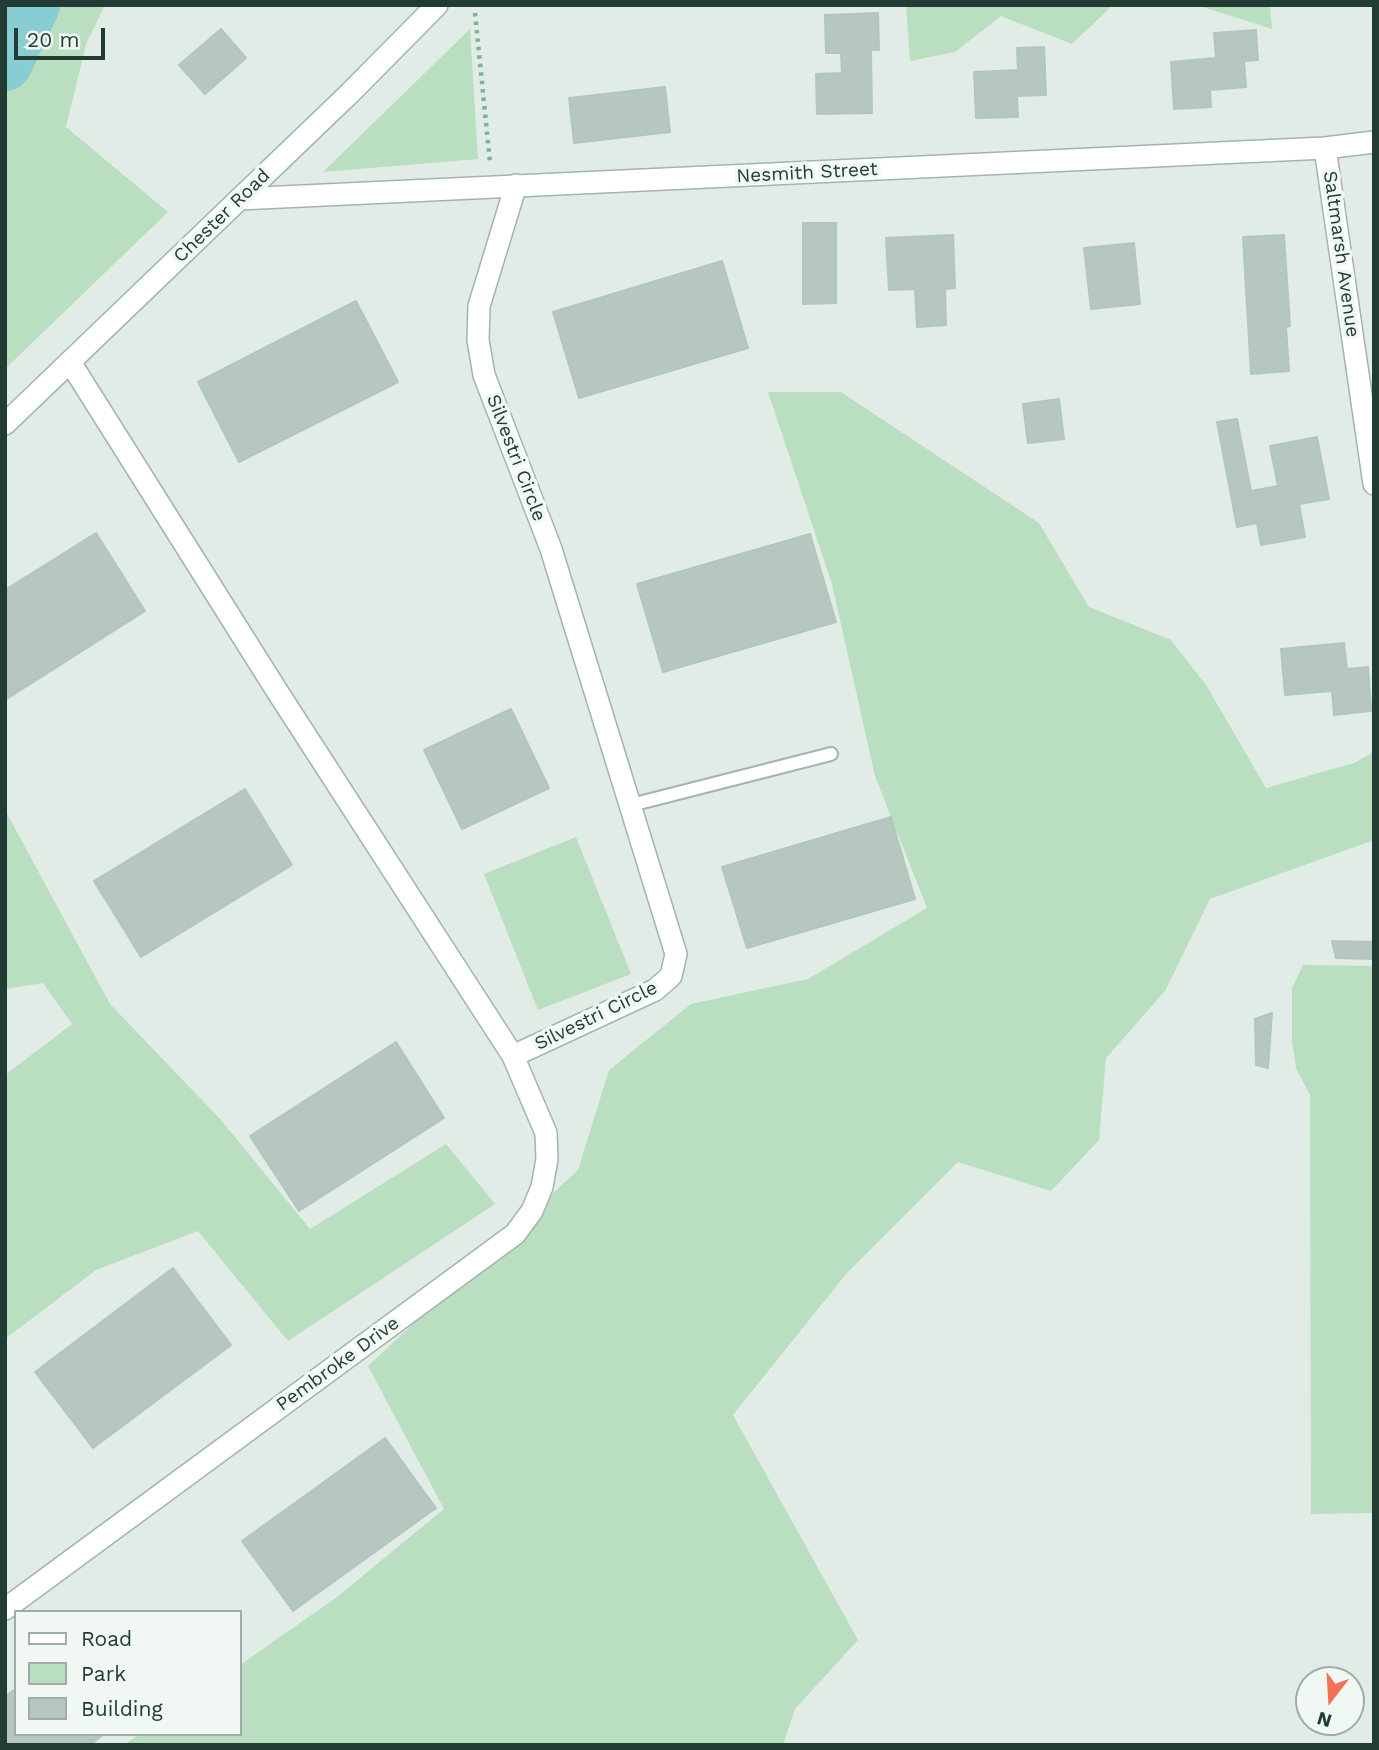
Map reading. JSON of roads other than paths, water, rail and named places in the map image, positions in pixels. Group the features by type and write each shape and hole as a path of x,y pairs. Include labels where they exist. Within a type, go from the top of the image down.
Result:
{"street":[{"name":"Chester Road","path":"5,424 436,5"},
{"name":"Nesmith Street","path":"239,199 1325,148 1374,142"},
{"name":"Saltmarsh Avenue","path":"1325,148 1374,484"},
{"name":"Silvestri Circle","path":"70,362 277,691 513,1056 655,989 671,976 675,967 674,943 551,549 484,375 478,340 479,306 516,185"},
{"name":"Pembroke Drive","path":"5,1609 515,1234 532,1211 542,1187 547,1159 547,1133 513,1056"}],"lane":[{"path":"631,804 831,754"}],"waterway":[{"path":"5,64 33,5"}]}
